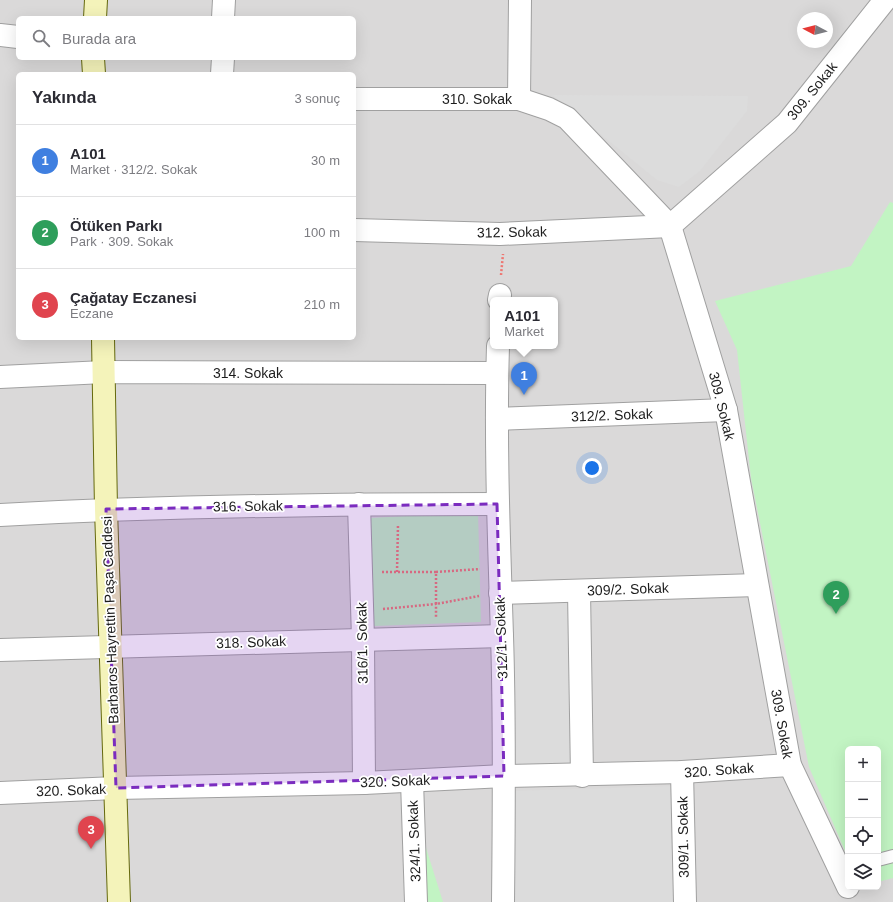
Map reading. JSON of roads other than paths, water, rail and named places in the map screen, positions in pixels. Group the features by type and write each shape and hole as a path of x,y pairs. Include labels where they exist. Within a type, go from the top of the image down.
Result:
{"main road":[{"path":"95,16 96,0"},
{"path":"93,60 94,72"},
{"name":"Barbaros Hayrettin Paşa Caddesi","path":"103,340 106,509 120,902"}],"street":[{"path":"223,16 224,0"},
{"path":"519,98 520,0"},
{"name":"309. Sokak","path":"845,876 790,765 726,410 670,226 787,123 882,1"},
{"path":"0,35 16,37"},
{"path":"222,72 223,60"},
{"name":"310. Sokak","path":"356,99 519,98 549,109 567,118 670,226"},
{"name":"312. Sokak","path":"356,230 504,234 670,226"},
{"name":"312/1. Sokak","path":"498,349 497,504 502,636 504,776 503,902"},
{"name":"314. Sokak","path":"0,377 104,372 497,373"},
{"name":"312/2. Sokak","path":"498,420 726,410"},
{"name":"316. Sokak","path":"0,515 106,509 358,504 497,504"},
{"name":"316/1. Sokak","path":"358,504 363,639 364,783"},
{"name":"309/2. Sokak","path":"500,593 757,585"},
{"path":"578,591 582,776"},
{"name":"318. Sokak","path":"0,650 502,636"},
{"name":"320. Sokak","path":"0,793 116,788 364,783 504,776 582,776 682,772 790,765"},
{"name":"309/1. Sokak","path":"682,772 685,902"},
{"name":"324/1. Sokak","path":"412,781 416,902"},
{"name":"309. Sokak","path":"850,890 855,902"}],"lane":[{"path":"881,859 893,856"}],"place":[{"name":"A101","path":"524,395"},
{"name":"Ötüken Parkı","path":"836,614"},
{"name":"Çağatay Eczanesi","path":"91,849"}]}
